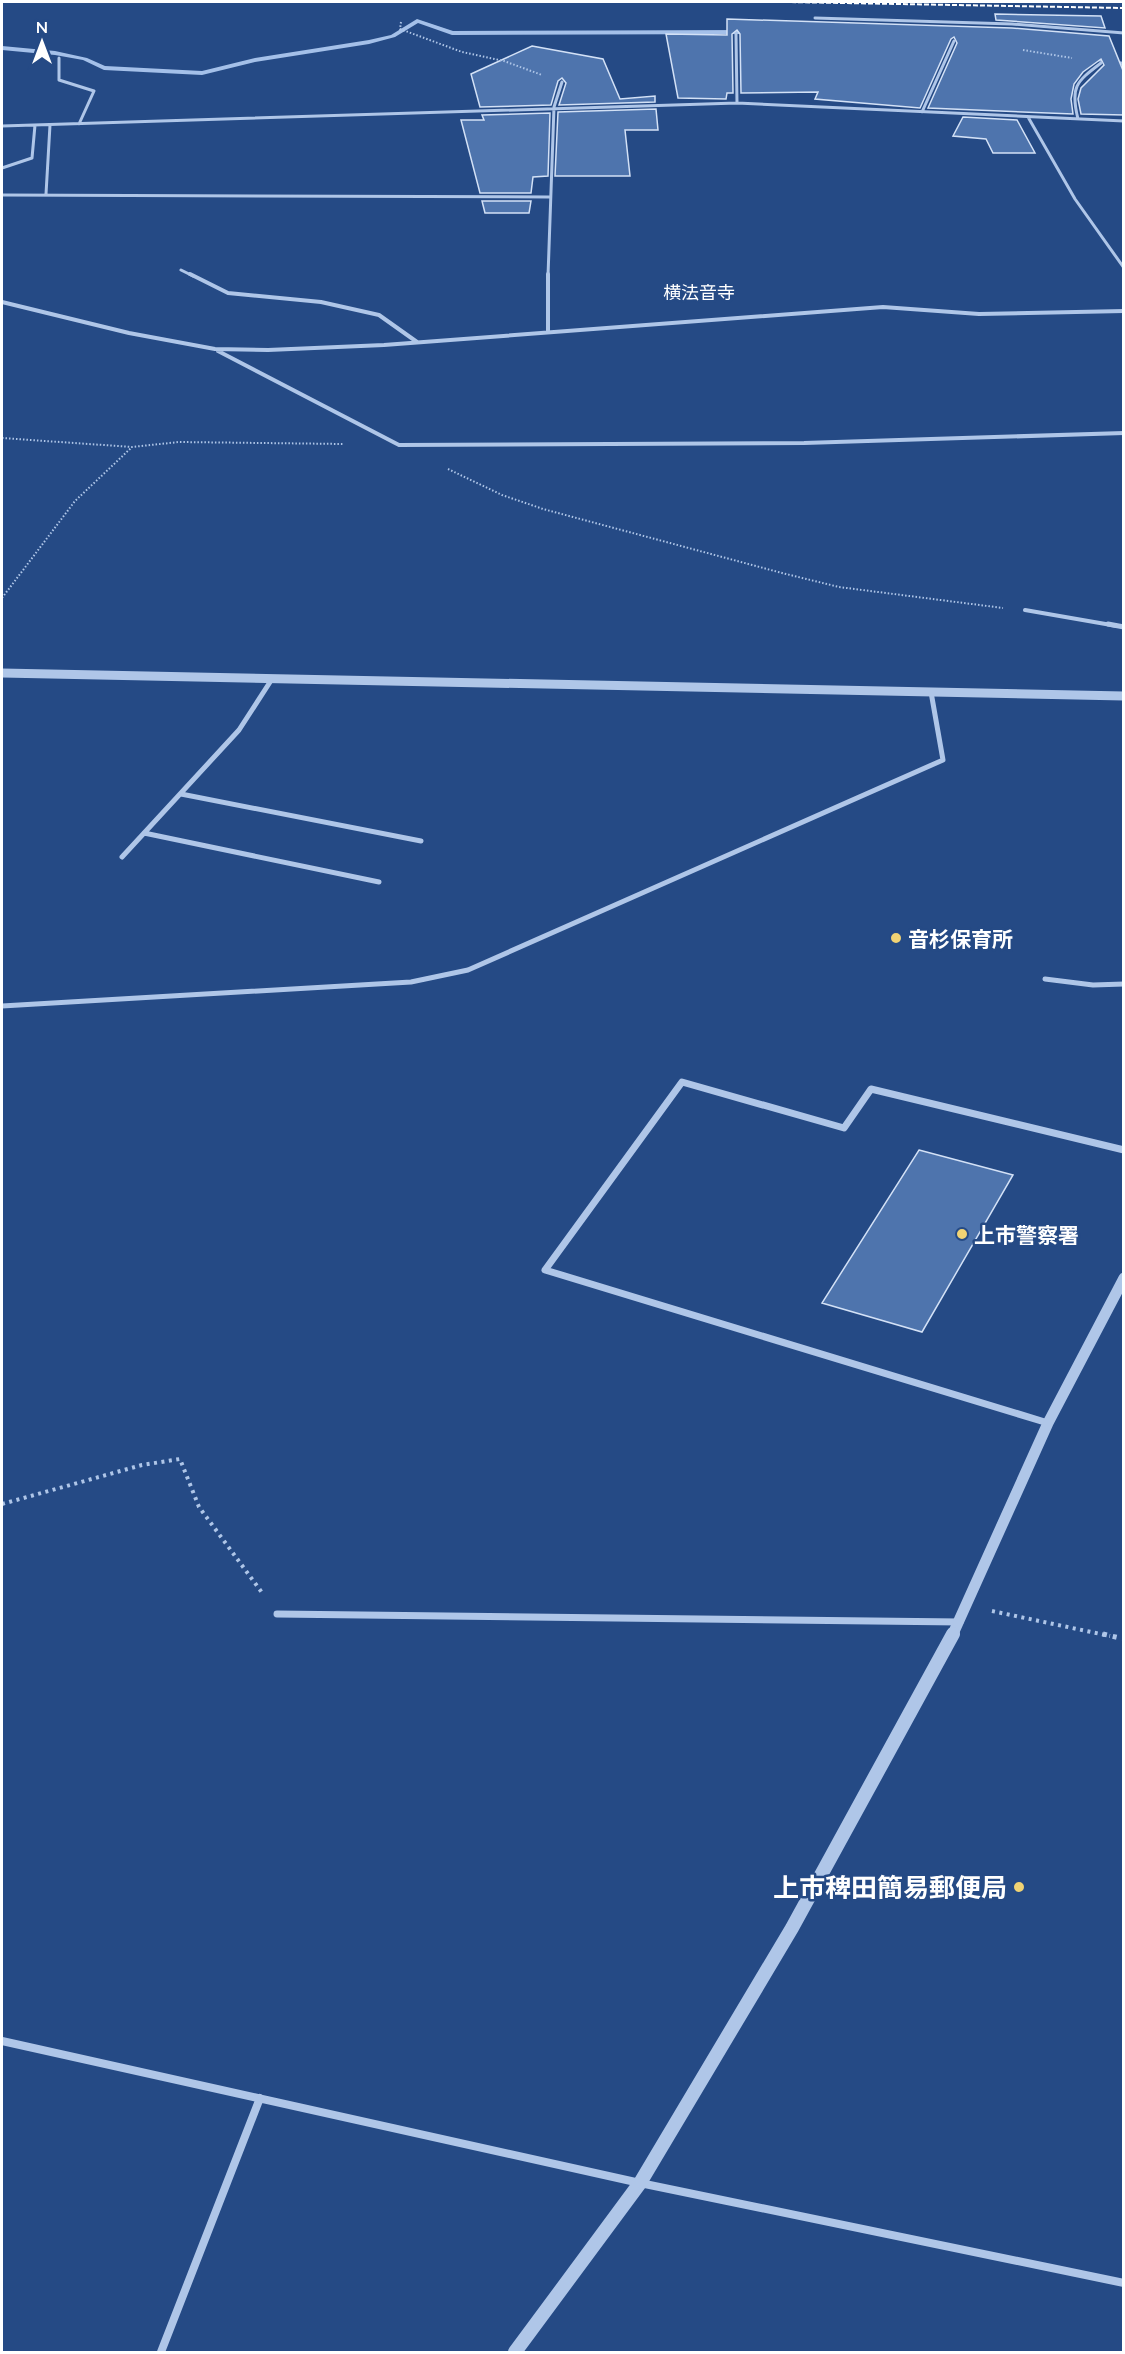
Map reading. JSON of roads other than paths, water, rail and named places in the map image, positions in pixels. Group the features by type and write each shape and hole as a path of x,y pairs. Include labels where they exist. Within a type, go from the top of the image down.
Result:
{"street":[{"path":"815,18 1012,24 1124,33"},
{"path":"736,34 737,103"},
{"path":"922,112 954,41"},
{"path":"59,58 58,80 94,91 80,124"},
{"path":"1078,119 1071,97 1075,83 1101,63"},
{"path":"548,332 549,197 554,107 562,82"},
{"path":"2,126 737,103 1124,121"},
{"path":"1028,117 1075,199 1124,268"},
{"path":"2,168 32,158 34,125"},
{"path":"46,194 50,125"},
{"path":"2,195 549,197"},
{"path":"181,270 228,293 321,302 379,315 417,342"},
{"path":"2,302 129,333 215,349 317,350 883,307 979,314 1124,311"},
{"path":"215,349 399,445 804,443 1124,433"},
{"path":"1025,610 1124,627"},
{"path":"2,673 1124,696"},
{"path":"122,857 240,730 272,679"},
{"path":"2,1006 411,982 468,970 943,760 932,692"},
{"path":"181,794 421,841"},
{"path":"144,833 378,882"},
{"path":"1045,979 1093,985 1124,984"},
{"path":"1048,1423 545,1270 682,1082 844,1128 871,1089 1124,1150"},
{"path":"515,2352 640,2183 792,1928 960,1622 1048,1423 1124,1278"},
{"path":"277,1614 960,1622"},
{"path":"2,2041 640,2183 1124,2283"},
{"path":"161,2352 260,2098"}],"waterway":[{"path":"2,48 55,53 85,59 104,68 202,73 255,60 369,42 393,36 417,21 452,33 753,32"},
{"path":"1083,57 1124,64"}],"railway":[{"path":"784,2 1124,8"}],"place":[{"name":"音杉保育所","path":"896,938"},
{"name":"上市警察署","path":"962,1234"},
{"name":"上市稗田簡易郵便局","path":"1019,1887"}],"district":[{"name":"横法音寺","path":"699,292"}]}
